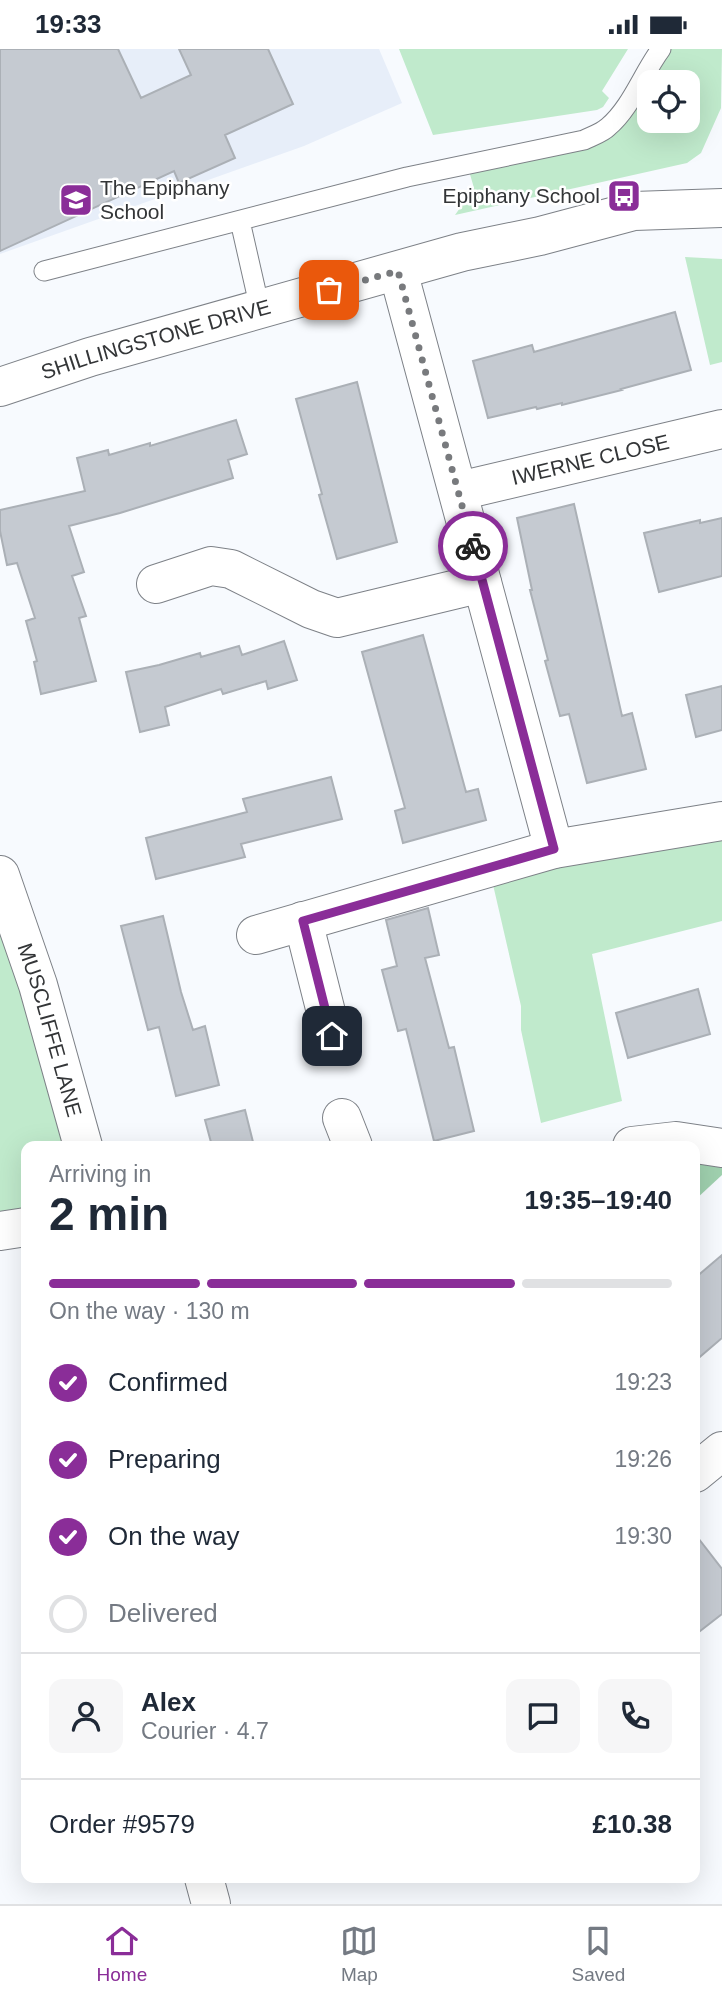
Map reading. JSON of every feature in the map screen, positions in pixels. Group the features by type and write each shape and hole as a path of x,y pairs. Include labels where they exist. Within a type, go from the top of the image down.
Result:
{"street":[{"name":"SHILLINGSTONE DRIVE","path":"0,387 89,357 462,252 540,236 634,211 722,208"},
{"path":"398,271 554,849"},
{"name":"IWERNE CLOSE","path":"459,491 722,429"},
{"path":"156,584 211,566 230,569 311,609 337,618 482,583"},
{"path":"256,935 554,849 722,821"},
{"name":"MUSCLIFFE LANE","path":"0,875 38,985 82,1141"},
{"path":"303,921 332,1036"},
{"path":"700,1145 722,1148"},
{"path":"0,1231 21,1228"},
{"path":"700,1469 722,1451"},
{"path":"205,1883 211,1904"}],"lane":[{"path":"44,271 407,177 584,140 607,129 621,114 651,62 662,49"},
{"path":"240,221 260,309"}],"shaded area":[{"name":"The Epiphany School","path":"0,49 379,49 402,103 304,146 0,254"}],"green space":[{"path":"399,49 628,49 602,91 609,98 603,107 597,110 433,135"},
{"path":"661,49 722,49 721,108 701,153 687,163 455,215 474,188 467,164 607,129 637,85 637,133 700,133 700,70 647,70"},
{"path":"685,257 722,259 722,362 710,365"},
{"path":"722,832 722,921 592,954 622,1101 541,1123 521,1030 521,1006 491,876"},
{"path":"0,875 81,1141 21,1141 21,1228 0,1231"},
{"path":"700,1160 722,1161 722,1175 700,1195"}],"building":[{"name":"The Epiphany School","path":"0,49 118,49 141,98 191,75 179,49 268,49 293,104 225,135 235,158 179,183 174,171 0,251"},
{"path":"675,312 691,370 562,405 536,407 488,418 473,361 532,345 534,352"},
{"path":"357,382 397,542 337,559 296,399"},
{"path":"236,420 247,454 228,460 233,478 69,526 84,572 72,576 86,616 79,618 96,681 41,694 34,662 37,661 26,621 35,618 17,563 7,565 0,531 0,510 85,491 77,458 108,450 109,455 150,443 150,446"},
{"path":"574,504 622,716 632,713 646,769 587,783 569,714 560,716 545,661 548,660 530,590 517,518"},
{"path":"722,518 722,576 659,592 644,533 700,520 700,523"},
{"path":"423,635 466,792 478,789 486,820 403,843 395,811 405,808 362,652"},
{"path":"284,641 297,680 268,689 266,681 223,694 221,689 165,707 169,725 140,732 126,672 200,653 201,657 239,646 242,655"},
{"path":"722,686 722,730 696,737 686,695"},
{"path":"331,777 342,819 241,844 245,857 156,879 146,838 247,812 243,799"},
{"path":"428,908 439,955 425,958 449,1048 454,1047 474,1131 434,1141 406,1029 398,1031 382,970 397,966 386,920"},
{"path":"163,916 193,1030 205,1026 219,1085 176,1096 159,1027 148,1030 121,926"},
{"path":"698,989 710,1034 628,1058 616,1013"},
{"path":"245,1110 253,1141 211,1141 205,1120"},
{"path":"722,1255 722,1338 700,1357 700,1274"},
{"path":"700,1540 722,1569 722,1614 700,1631"}],"way so far":[{"path":"329,290 398,271 473,546"}],"place":[{"name":"Epiphany School","path":"624,196"},
{"name":"The Epiphany School","path":"76,200"}],"route":[{"path":"332,1036 303,921 554,849 473,546"}]}
